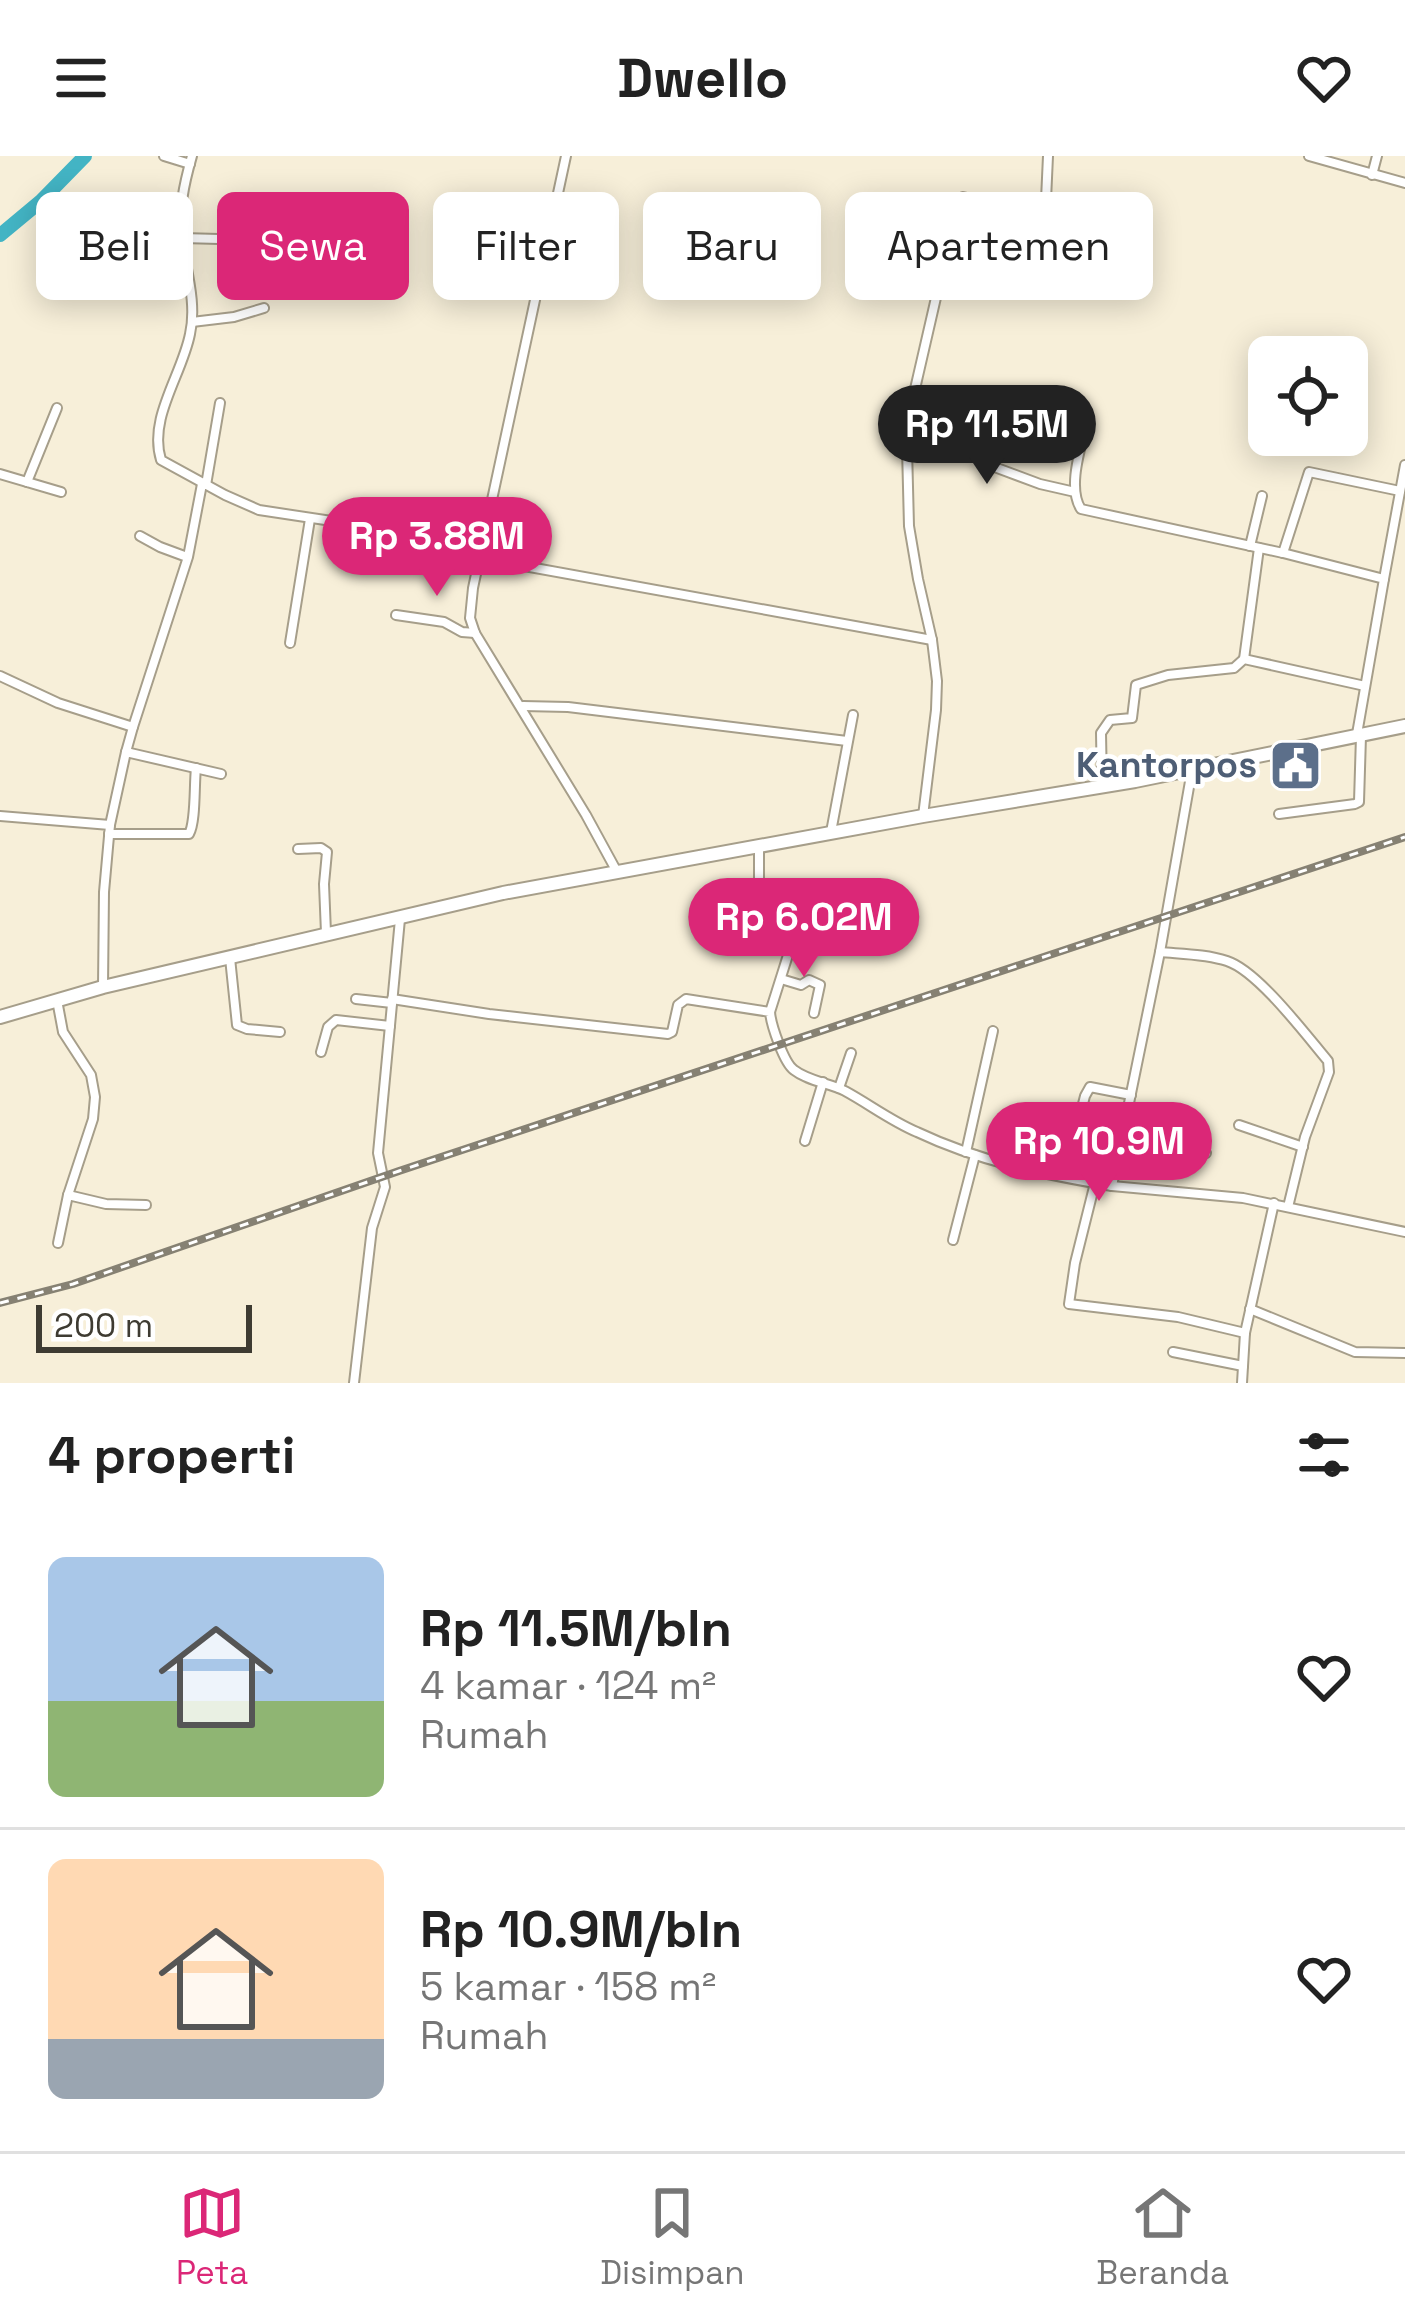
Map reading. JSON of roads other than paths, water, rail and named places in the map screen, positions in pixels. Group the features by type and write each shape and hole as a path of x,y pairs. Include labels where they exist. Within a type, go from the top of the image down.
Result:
{"highway":[{"path":"0,1017 103,987 502,893 1102,787 1405,726"}],"street":[{"path":"164,156 191,160 184,192"},
{"path":"566,156 470,611 475,633 616,870"},
{"path":"1044,192 1048,156"},
{"path":"1309,156 1405,183"},
{"path":"1372,175 1377,156"},
{"path":"189,300 192,322 186,350 163,412 158,443 163,462 253,508 484,544"},
{"path":"923,816 936,710 932,640 909,526 908,440 935,300"},
{"path":"192,322 264,308"},
{"path":"103,987 110,829 133,727 188,557 220,403"},
{"path":"27,482 57,408"},
{"path":"1088,415 1075,492 1081,509 1384,579"},
{"path":"908,440 983,452 997,468 1075,492"},
{"path":"1279,814 1359,802 1365,686 1401,508 1405,465"},
{"path":"1283,553 1309,472 1400,491"},
{"path":"0,474 61,492"},
{"path":"1102,787 1101,733 1110,720 1132,718 1135,686 1168,675 1234,668 1244,659 1262,496"},
{"path":"290,643 310,519"},
{"path":"140,536 188,557"},
{"path":"480,558 932,640"},
{"path":"396,614 475,633"},
{"path":"1244,659 1365,686"},
{"path":"0,676 58,703 133,727"},
{"path":"521,706 568,707 847,741"},
{"path":"831,832 854,715"},
{"path":"126,752 221,774"},
{"path":"0,816 189,834 194,826 196,768"},
{"path":"1112,1186 1192,770"},
{"path":"758,845 759,903"},
{"path":"298,849 327,852 326,935"},
{"path":"354,1383 372,1228 385,1187 378,1153 400,919"},
{"path":"794,936 770,1012 772,1030 790,1067 839,1088 905,1126 1028,1170 1095,1184 1274,1203 1405,1232"},
{"path":"1160,952 1218,959 1240,967 1328,1061 1329,1072 1288,1207"},
{"path":"230,958 237,1025 280,1032"},
{"path":"782,979 801,986 809,980 820,985 814,1012"},
{"path":"356,999 668,1034 681,1000 770,1012"},
{"path":"58,1000 63,1032 91,1075 94,1097 93,1119 58,1243"},
{"path":"321,1052 328,1027 336,1020 390,1026"},
{"path":"953,1240 993,1031"},
{"path":"839,1088 851,1053"},
{"path":"805,1141 823,1082"},
{"path":"1073,1143 1090,1087 1131,1095"},
{"path":"1239,1125 1303,1147"},
{"path":"1121,1139 1206,1153"},
{"path":"1095,1184 1069,1304 1178,1317 1245,1333"},
{"path":"68,1195 106,1204 146,1205"},
{"path":"1242,1383 1245,1333 1274,1203"},
{"path":"1250,1309 1355,1352 1405,1353"},
{"path":"1173,1352 1243,1366"}],"waterway":[{"path":"0,235 85,156"}],"railway":[{"path":"0,1303 73,1284 1405,837"}],"place":[{"name":"Kantorpos","path":"1296,765"}]}
